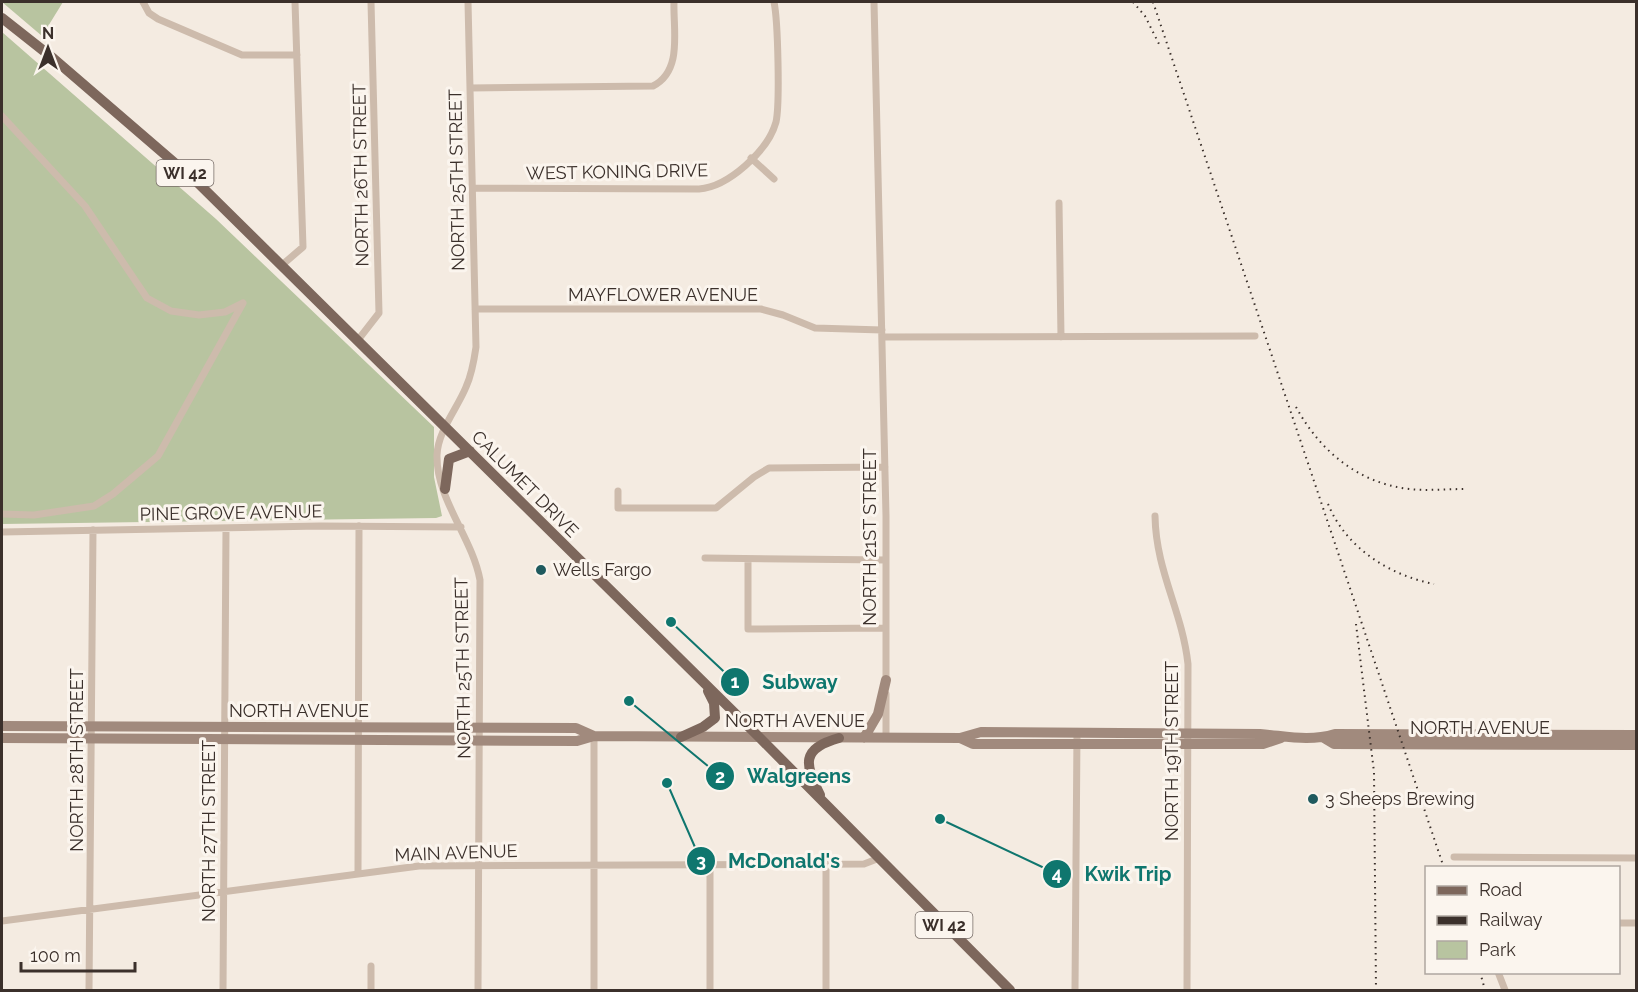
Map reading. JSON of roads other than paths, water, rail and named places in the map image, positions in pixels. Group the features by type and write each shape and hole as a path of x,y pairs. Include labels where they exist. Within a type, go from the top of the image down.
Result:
{"main road":[{"name":"CALUMET DRIVE","path":"2,18 54,59 198,183 760,738 877,859 1010,990"},
{"path":"445,489 450,458 470,451"},
{"path":"681,737 703,727 715,718 712,698 700,679"},
{"path":"864,738 878,714 886,680"},
{"name":"NORTH AVENUE","path":"2,726 576,728 594,736"},
{"name":"NORTH AVENUE","path":"2,738 577,741 594,736 960,738 981,732 1077,738 1188,739 1264,734 1281,738 1324,738 1334,734 1636,735"},
{"path":"824,804 807,762 816,747 839,738"},
{"name":"NORTH AVENUE","path":"1324,738 1334,744 1636,745"}],"street":[{"path":"143,2 149,13 158,19 228,51 254,56 297,55"},
{"path":"282,265 303,247 295,2"},
{"name":"NORTH 26TH STREET","path":"358,340 379,314 372,2"},
{"name":"NORTH 25TH STREET","path":"468,2 476,347 471,375 446,428 437,455 440,475 473,552 480,580 478,990"},
{"path":"470,88 653,86 665,78 672,66 674,2"},
{"name":"WEST KONING DRIVE","path":"472,188 708,188 726,181 751,158 773,130 777,112 774,2"},
{"name":"NORTH 21ST STREET","path":"874,2 885,467 886,738"},
{"path":"2,116 84,206 147,298 171,311 199,315 225,312 243,303 227,336 177,416 158,456 113,494 94,506 70,512 34,515 2,514"},
{"path":"751,158 774,179"},
{"path":"1059,202 1061,337"},
{"name":"MAYFLOWER AVENUE","path":"475,309 761,309 815,328 882,334 1061,337 1255,336"},
{"path":"618,491 618,508 716,508 754,477 769,468 885,467"},
{"name":"NORTH 19TH STREET","path":"1155,516 1160,563 1178,614 1186,650 1187,990"},
{"path":"358,873 359,526"},
{"name":"PINE GROVE AVENUE","path":"2,532 359,526 461,527"},
{"name":"NORTH 27TH STREET","path":"224,990 226,528"},
{"name":"NORTH 28TH STREET","path":"89,990 92,909 93,530"},
{"path":"705,558 886,560"},
{"path":"748,559 748,629 886,628"},
{"path":"594,736 594,990"},
{"path":"1075,990 1077,738"},
{"path":"1454,856 1636,858"},
{"name":"MAIN AVENUE","path":"2,921 419,866 864,864 877,859"},
{"path":"826,864 826,990"},
{"path":"710,865 710,990"},
{"path":"1620,923 1636,923"},
{"path":"371,966 371,990"},
{"path":"1499,974 1504,990"}],"railway":[{"path":"1133,2 1145,16 1160,46"},
{"path":"1153,2 1443,866"},
{"path":"1296,407 1317,438 1329,451 1357,472 1373,480 1409,489 1465,489"},
{"path":"1328,504 1346,534 1371,557 1401,574 1434,584"},
{"path":"1356,624 1374,772 1376,990"},
{"path":"1481,974 1485,990"}],"place":[{"name":"Wells Fargo","path":"541,570"},
{"name":"Subway","path":"671,622"},
{"name":"Walgreens","path":"629,701"},
{"name":"McDonald's","path":"667,783"},
{"name":"3 Sheeps Brewing","path":"1313,799"},
{"name":"Kwik Trip","path":"940,819"}]}
